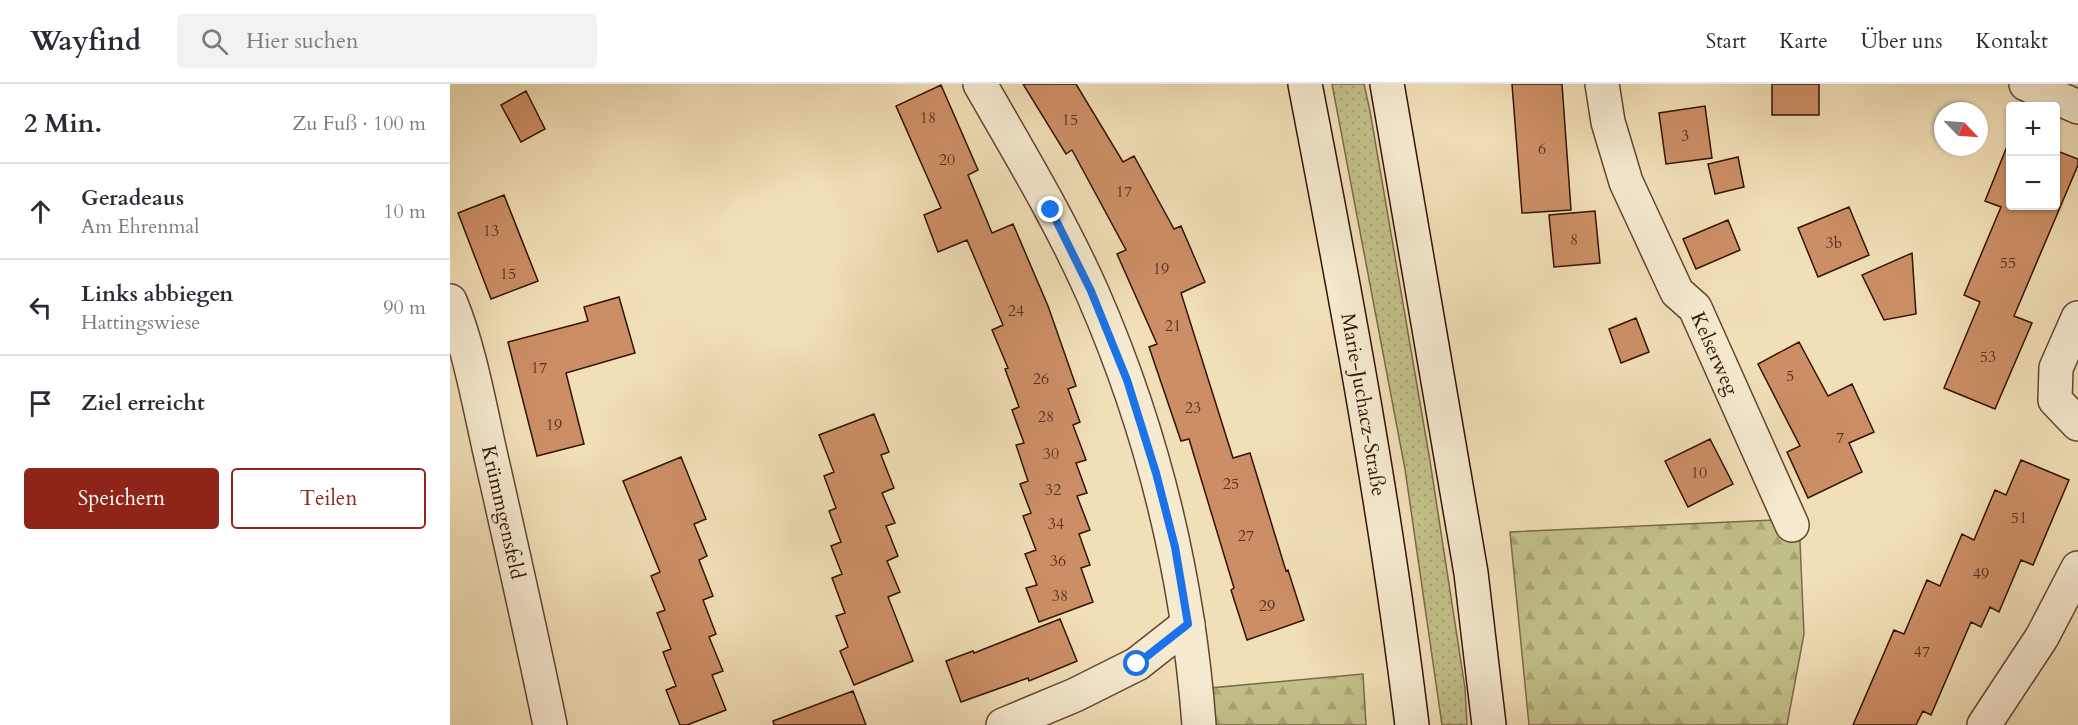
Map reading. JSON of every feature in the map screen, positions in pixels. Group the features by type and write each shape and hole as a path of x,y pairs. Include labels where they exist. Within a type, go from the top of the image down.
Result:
{"street":[{"path":"980,84 1051,210 1081,271 1127,380 1156,473 1175,547 1195,674 1199,725"},
{"name":"Marie-Juchacz-Straße","path":"1305,84 1329,207 1393,574 1412,725"},
{"path":"1387,84 1471,573 1490,725"},
{"name":"Kelserweg","path":"1602,84 1608,122 1626,182 1677,292 1695,308 1792,525"},
{"path":"2026,84 2078,107"},
{"name":"Krümmgensfeld","path":"450,301 459,322 486,434 550,725"},
{"path":"2078,318 2056,368 2055,400 2078,424"},
{"path":"1984,725 2042,637 2078,568"},
{"path":"1003,725 1075,695 1137,664 1188,624"}],"green space":[{"path":"1332,84 1364,84 1370,111 1430,461 1465,688 1467,725 1442,725 1405,469"},
{"path":"1799,519 1804,634 1787,725 1529,725 1510,532"},
{"path":"1363,674 1366,725 1202,725 1199,689"}],"building":[{"path":"1023,84 1076,84 1123,162 1134,156 1174,229 1181,226 1205,282 1181,293 1233,458 1250,453 1286,571 1288,570 1304,620 1247,640 1231,590 1234,588 1189,439 1181,441 1149,347 1157,344 1117,254 1126,250 1072,150 1066,154"},
{"path":"1512,84 1562,84 1571,210 1522,213"},
{"path":"1772,84 1819,84 1819,115 1772,115"},
{"path":"941,85 978,170 968,175 992,233 1013,224 1048,306 1076,386 1068,389 1080,422 1073,425 1086,460 1076,463 1087,493 1077,496 1090,530 1079,534 1090,565 1081,568 1093,602 1039,622 1026,588 1037,585 1025,554 1036,550 1023,516 1031,513 1020,484 1028,481 1016,445 1024,443 1012,410 1019,407 1005,369 1008,368 992,330 1003,325 967,240 938,252 924,215 941,208 896,106"},
{"path":"526,91 545,129 521,142 501,105"},
{"path":"1705,106 1712,158 1666,164 1659,113"},
{"path":"2006,149 2006,210 2059,210 2014,316 2032,323 1995,409 1944,388 1980,302 1964,295 2001,207 1985,201"},
{"path":"2060,152 2078,159 2078,165 2060,207"},
{"path":"1738,157 1744,187 1715,194 1708,164"},
{"path":"504,195 538,281 491,299 458,213"},
{"path":"1849,207 1869,255 1818,277 1798,228"},
{"path":"1595,211 1600,263 1554,267 1549,215"},
{"path":"1728,220 1740,250 1696,269 1683,239"},
{"path":"1912,253 1916,314 1884,320 1862,275"},
{"path":"619,297 635,353 566,373 584,444 537,456 508,342 588,321 584,307"},
{"path":"1636,318 1649,352 1621,363 1609,329"},
{"path":"1799,342 1828,396 1852,384 1874,432 1849,443 1862,472 1808,498 1787,452 1800,446 1758,364"},
{"path":"874,414 889,452 881,455 894,488 882,493 895,523 886,526 898,556 887,561 900,592 888,597 913,661 854,685 840,651 848,647 836,616 845,613 832,578 842,574 831,546 841,542 829,511 836,508 824,476 834,472 819,435"},
{"path":"1710,439 1733,484 1688,507 1665,461"},
{"path":"681,457 706,519 694,524 707,556 699,560 713,596 703,600 716,634 709,637 723,671 712,675 726,710 687,725 680,725 666,690 676,686 663,652 671,649 657,613 665,610 651,576 660,572 623,481"},
{"path":"2021,460 2069,480 2033,565 2021,560 1999,612 1990,607 1981,627 1971,622 1931,715 1923,711 1916,725 1853,725 1894,630 1904,634 1927,580 1940,586 1962,534 1974,540 1995,490 2006,495"},
{"path":"1060,619 1077,661 1029,681 1028,678 961,702 946,661 973,651 974,653"},
{"path":"853,691 866,725 774,725 773,721"}],"route":[{"path":"1051,210 1091,291 1127,380 1156,473 1175,547 1188,624 1137,664"}]}
